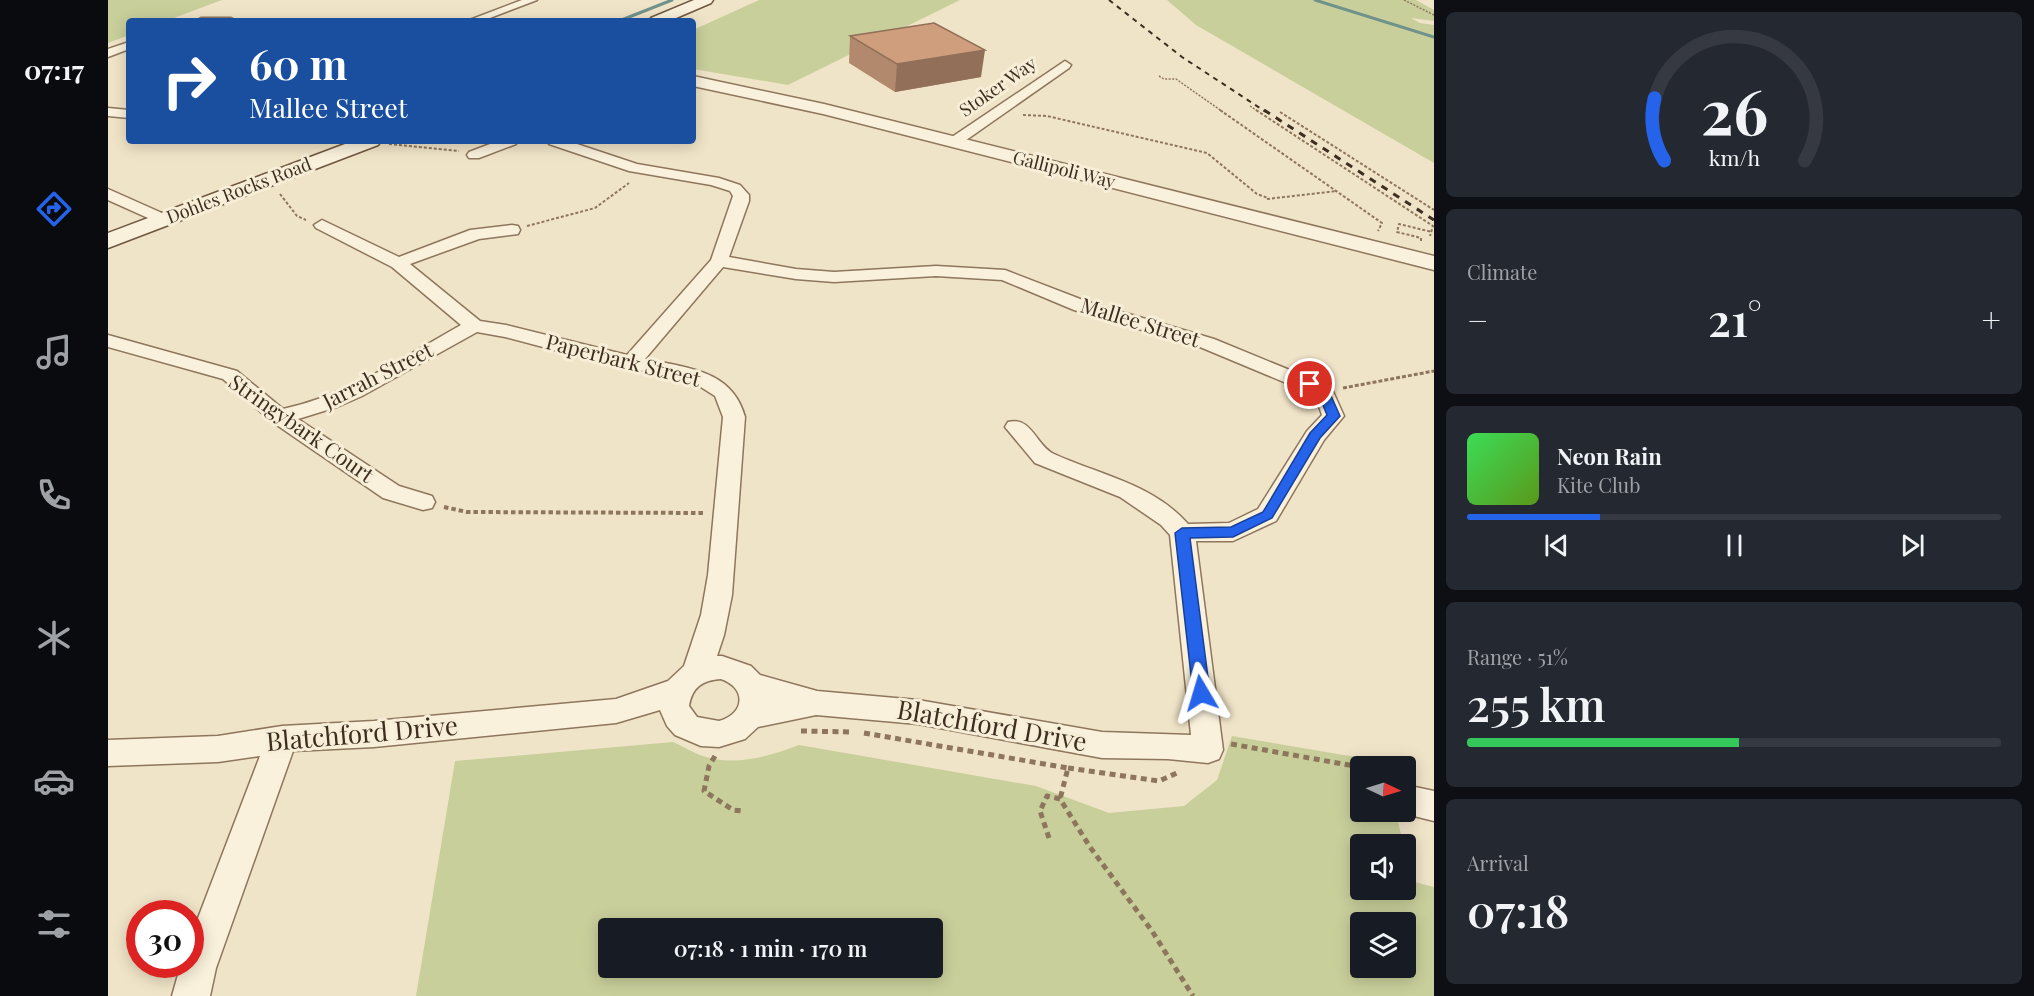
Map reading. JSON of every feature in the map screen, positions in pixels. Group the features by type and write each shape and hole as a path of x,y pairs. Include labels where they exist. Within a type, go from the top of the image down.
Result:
{"main road":[{"path":"665,18 712,2"},
{"path":"685,18 712,2"},
{"name":"Dohles Rocks Road","path":"108,242 158,216 328,144"},
{"name":"Dohles Rocks Road","path":"108,230 158,216 372,144"}],"street":[{"path":"481,18 532,0"},
{"path":"108,53 126,46"},
{"name":"Stoker Way","path":"958,139 1065,64"},
{"name":"Gallipoli Way","path":"696,79 780,92 1434,263"},
{"path":"108,112 126,114"},
{"name":"Gallipoli Way","path":"958,139 1434,257"},
{"path":"474,156 504,144"},
{"path":"563,144 645,170 714,181 735,188 741,195 741,201 719,261 632,361"},
{"path":"108,194 158,216"},
{"path":"322,225 398,263 474,326"},
{"path":"398,263 422,252 476,234 512,230"},
{"name":"Mallee Street","path":"719,261 796,274 834,277 936,271 1005,275 1081,306 1207,343 1324,391"},
{"name":"Paperbark Street","path":"474,326 506,331 577,350 700,377 723,392 731,405 734,417 734,438 715,621 704,656 686,681"},
{"name":"Jarrah Street","path":"279,416 305,412 340,400 474,326"},
{"name":"Stringybark Court","path":"108,341 230,375 279,416 391,492 423,502"},
{"path":"1016,427 1043,458 1128,491 1170,519 1182,533 1233,532 1268,515 1315,436 1333,416 1324,391"},
{"name":"Blatchford Drive","path":"743,677 817,703 918,711 1102,745 1168,746 1208,750 1182,533"},
{"name":"Paperbark Street","path":"715,621 725,654 743,677"},
{"path":"715,667 743,677 756,703 751,716 740,727 715,734 698,732 682,722 675,707 686,681 715,667"},
{"name":"Blatchford Drive","path":"108,753 218,749 282,740 374,734 616,711 639,705 686,681"},
{"name":"Blatchford Drive","path":"751,716 817,703"},
{"name":"Blatchford Drive","path":"616,711 682,722"},
{"path":"191,996 198,968 282,740"},
{"path":"1416,802 1434,807"}],"path":[{"path":"1404,0 1434,15"},
{"path":"1159,76 1164,79 1176,78 1338,191 1382,223 1378,231"},
{"path":"1250,106 1433,226 1431,234 1400,224 1397,232 1421,238"},
{"path":"1280,112 1434,210"},
{"path":"1016,120 1024,115 1047,116 1207,153 1257,194 1268,198 1338,191"},
{"path":"398,144 456,150 474,156"},
{"path":"512,230 595,208 645,170"},
{"path":"274,186 297,216 322,225"},
{"path":"1265,204 1268,198"},
{"path":"1324,391 1434,371"},
{"path":"423,502 467,512 726,514"},
{"path":"792,731 859,732 1068,768 1060,799 1089,847 1152,931 1193,996"},
{"path":"1223,742 1350,765"},
{"path":"716,753 709,766 704,791 733,810 743,811"},
{"path":"1048,838 1040,811 1047,796 1060,799"}],"green space":[{"path":"108,0 222,0 174,18 126,18 126,36 108,43"},
{"path":"759,0 960,0 788,85 696,70 696,29"},
{"path":"1167,0 1416,0 1434,10 1434,21 1411,18 1420,23 1434,25 1434,163 1196,25"},
{"path":"1232,736 1350,756 1350,822 1398,822 1401,834 1350,834 1350,900 1416,900 1416,882 1434,887 1434,996 416,996 455,761 673,742 703,756 740,760 776,753 799,745 1036,786 1109,813 1184,806 1217,780"}],"building":[{"path":"934,23 985,50 897,64 850,36"}],"waterway":[{"path":"627,18 672,0"},
{"path":"1315,0 1434,37"}],"railway":[{"path":"1109,0 1182,57 1266,112"},
{"path":"1264,110 1434,220"}],"route":[{"path":"1201,693 1182,533 1233,532 1268,515 1315,436 1333,416 1324,391 1310,384"}]}
